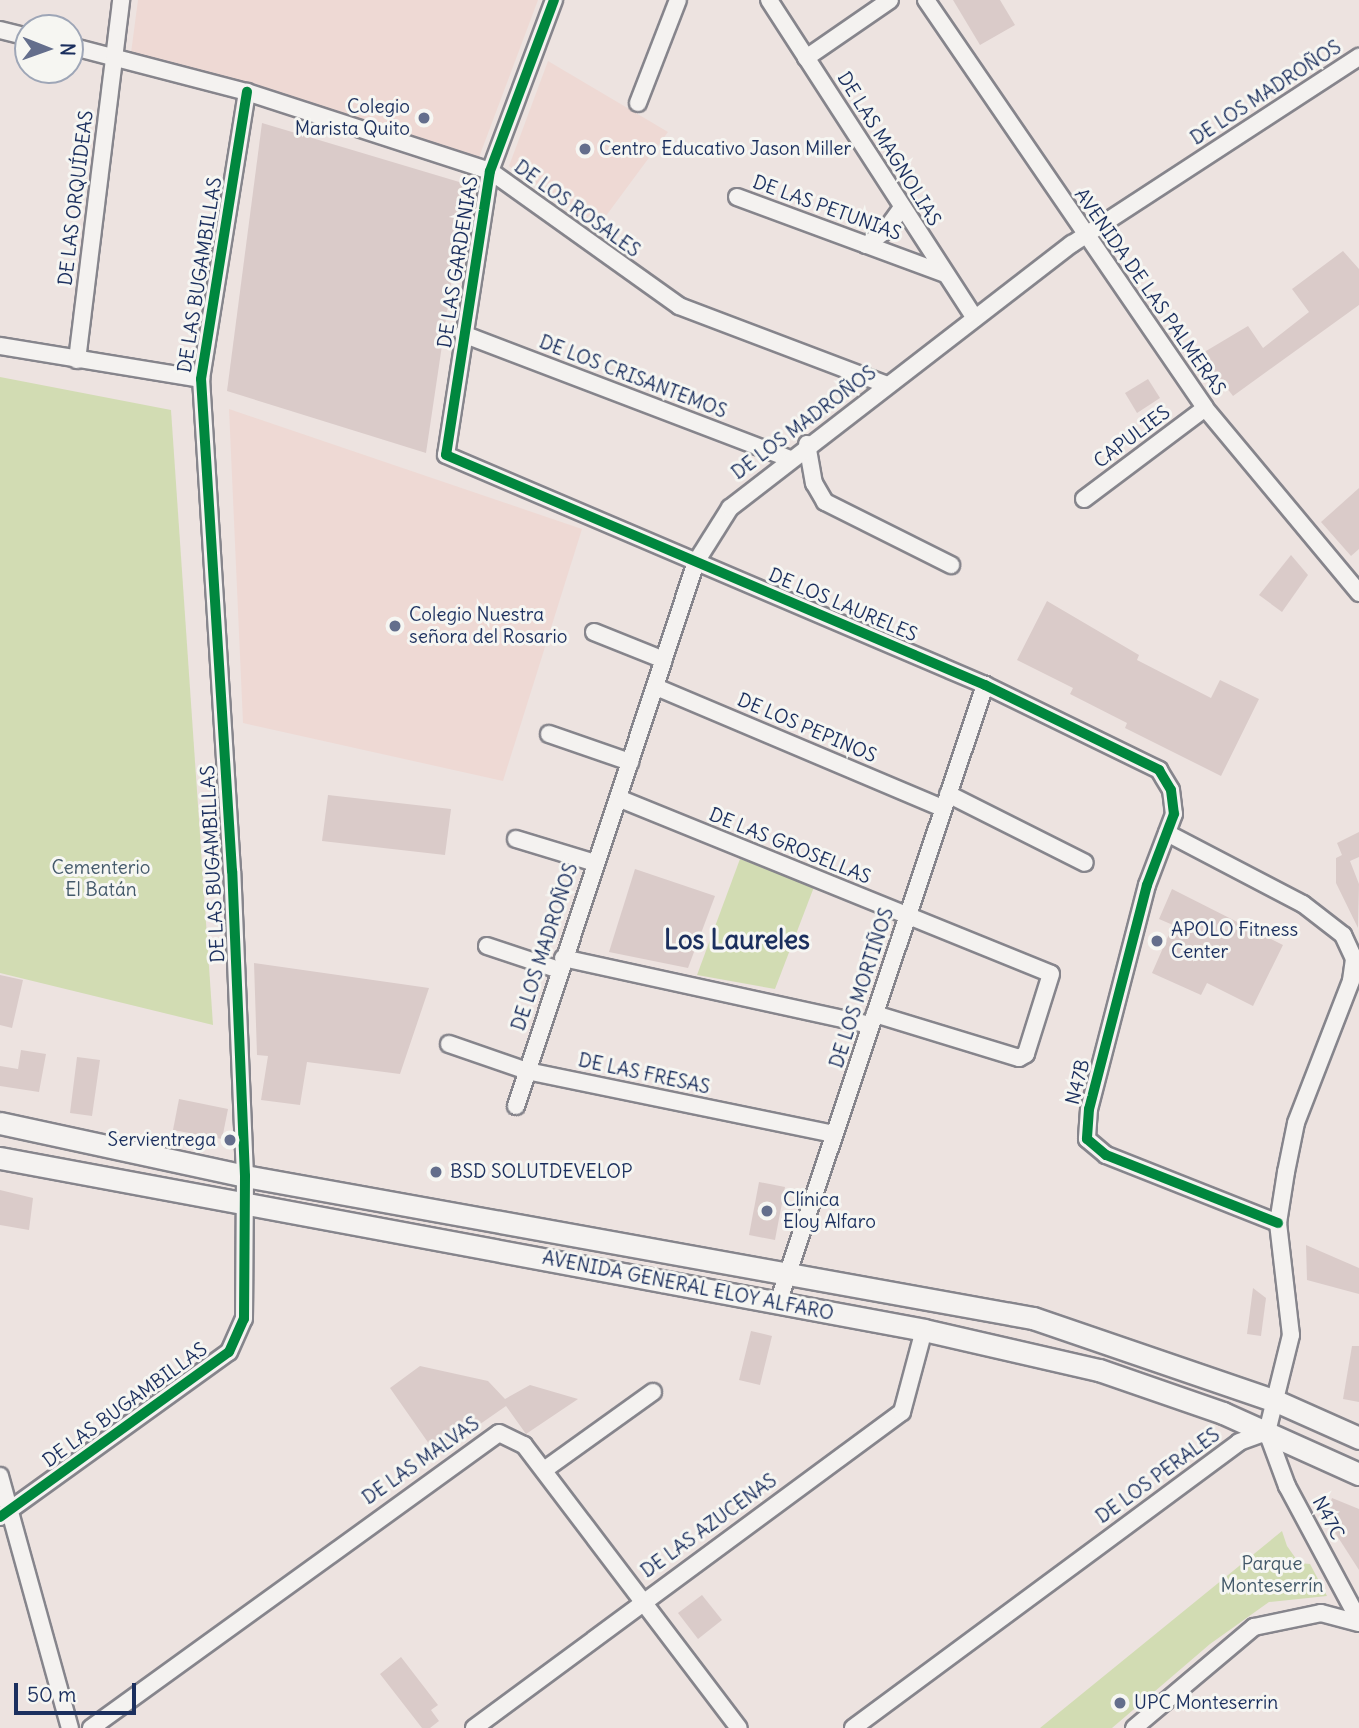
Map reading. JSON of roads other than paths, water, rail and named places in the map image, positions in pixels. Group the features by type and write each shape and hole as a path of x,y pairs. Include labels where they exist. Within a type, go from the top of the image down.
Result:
{"main road":[{"name":"AVENIDA GENERAL ELOY ALFARO","path":"0,1123 245,1176 786,1271 1033,1318 1276,1401 1359,1438"},
{"name":"AVENIDA GENERAL ELOY ALFARO","path":"0,1158 924,1330 1145,1384 1267,1432 1359,1474"}],"street":[{"name":"DE LAS ORQUÍDEAS","path":"77,360 121,0"},
{"name":"DE LAS GARDENIAS","path":"446,455 490,172 554,0"},
{"path":"638,103 678,0"},
{"name":"DE LAS MAGNOLIAS","path":"769,0 943,273 975,318"},
{"path":"806,58 890,0"},
{"name":"AVENIDA DE LAS PALMERAS","path":"926,0 1084,237 1205,408 1359,593"},
{"name":"DE LOS ROSALES","path":"84,49 247,92 490,172 679,306 887,385"},
{"name":"DE LOS MADROÑOS","path":"516,1107 561,964 696,562 730,508 788,458 1084,237 1359,57"},
{"name":"DE LAS BUGAMBILLAS","path":"4,1514 229,1353 244,1319 245,1176 201,379 247,92"},
{"name":"DE LAS PETUNIAS","path":"737,197 943,273"},
{"path":"866,245 902,208"},
{"name":"DE LOS CRISANTEMOS","path":"463,334 788,458"},
{"path":"0,346 201,379"},
{"name":"CAPULIES","path":"1084,499 1205,408"},
{"path":"807,444 814,483 825,502 951,565"},
{"name":"DE LOS LAURELES","path":"446,455 985,685 1154,766 1174,798 1167,833"},
{"path":"594,632 664,660"},
{"name":"DE LOS MORTIÑOS","path":"778,1303 786,1271 985,685"},
{"name":"DE LOS PEPINOS","path":"656,687 945,801 1085,863"},
{"path":"550,734 630,762"},
{"name":"DE LAS GROSELLAS","path":"618,798 907,918 1051,974 1026,1054 1013,1058 873,1020"},
{"path":"1167,833 1303,904 1343,935 1354,959 1351,981 1292,1136 1278,1223 1292,1324 1267,1432"},
{"name":"N47B","path":"1167,833 1143,898 1089,1108 1087,1139 1105,1154 1278,1223"},
{"path":"516,839 595,863"},
{"path":"487,946 561,964 873,1020"},
{"name":"DE LAS FRESAS","path":"449,1044 527,1071 833,1134"},
{"name":"DE LAS AZUCENAS","path":"474,1728 645,1598 902,1412 924,1330"},
{"path":"544,1470 653,1392"},
{"name":"N47C","path":"1267,1432 1287,1486 1359,1622"},
{"name":"DE LOS PERALES","path":"853,1728 1239,1442 1267,1432"},
{"name":"DE LAS MALVAS","path":"91,1728 485,1438 508,1433 544,1470 645,1598 739,1728"},
{"path":"0,1476 4,1514 70,1728"},
{"path":"1134,1728 1254,1627 1321,1613 1359,1622"}],"place":[{"name":"Colegio Marista Quito","path":"424,118"},
{"name":"Centro Educativo Jason Miller","path":"585,149"},
{"name":"Colegio Nuestra señora del Rosario","path":"395,626"},
{"name":"APOLO Fitness Center","path":"1157,941"},
{"name":"Servientrega","path":"230,1140"},
{"name":"BSD SOLUTDEVELOP","path":"436,1172"},
{"name":"Clínica Eloy Alfaro","path":"767,1211"},
{"name":"UPC Monteserrin","path":"1120,1703"}],"district":[{"name":"Los Laureles","path":"737,940"}],"park label":[{"name":"Cementerio El Batán","path":"101,879"},
{"name":"Parque Monteserrín","path":"1272,1575"}]}
